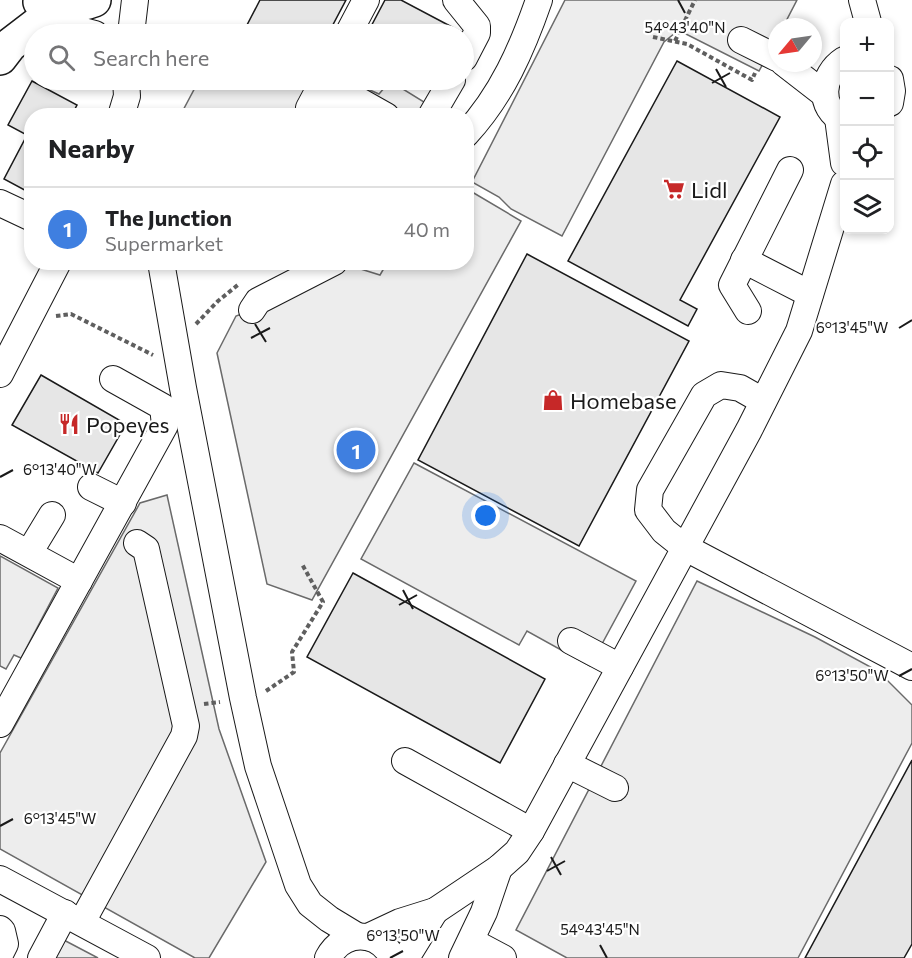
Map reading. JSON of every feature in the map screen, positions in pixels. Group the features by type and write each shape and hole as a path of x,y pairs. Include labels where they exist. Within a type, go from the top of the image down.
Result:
{"highway":[{"path":"37,24 58,7"},
{"path":"0,58 10,45 24,34"}],"street":[{"path":"131,24 135,0"},
{"path":"353,24 366,0"},
{"path":"436,0 461,6 477,26 474,39"},
{"path":"474,126 505,81 523,45 538,0"},
{"path":"856,18 862,0"},
{"path":"862,0 867,18"},
{"path":"58,7 69,24"},
{"path":"58,7 95,19 100,24"},
{"path":"741,40 768,54"},
{"path":"824,94 829,74 836,61"},
{"path":"795,72 824,94 831,111 840,119"},
{"path":"894,78 912,85"},
{"path":"321,108 323,90"},
{"path":"436,108 446,90"},
{"path":"326,108 347,94 372,108"},
{"path":"894,107 912,105"},
{"path":"748,311 732,285 789,170"},
{"path":"327,958 335,946 345,939 362,937 435,911 517,852 531,831 620,667 799,331 840,197"},
{"path":"0,203 24,214"},
{"path":"744,260 810,294"},
{"path":"2,365 30,319 54,270"},
{"path":"162,270 183,388 258,766 298,885 310,904 329,920 362,937 378,941 393,958"},
{"path":"252,310 258,301 318,270"},
{"path":"4,708 80,581 165,425 163,407 113,379"},
{"path":"763,401 740,388 721,385 704,395 650,490 648,510 664,531 684,547 912,667"},
{"path":"91,487 123,503"},
{"path":"28,553 52,514"},
{"path":"0,538 80,581"},
{"path":"41,958 74,918 184,736 186,726 146,549 137,543"},
{"path":"571,641 620,667"},
{"path":"405,761 531,831"},
{"path":"567,764 615,788"},
{"path":"499,867 467,950 503,958"},
{"path":"0,879 147,958"},
{"path":"406,958 435,911"},
{"path":"0,929 5,944 0,954"}],"path":[{"path":"675,41 694,0"},
{"path":"653,37 687,44 752,80 768,64"},
{"path":"30,319 71,314 160,359"},
{"path":"191,316 193,326"},
{"path":"261,681 263,693 294,672 292,651 323,602 302,564"}],"shaded area":[{"path":"565,0 797,0 788,18 768,18 768,54 759,71 686,34 675,33 664,42 562,236 511,209 499,197 474,183 474,178"},
{"path":"194,90 370,90 379,94 382,90 405,90 434,108 184,108"},
{"path":"474,193 521,221 312,600 267,584 217,353 236,316 266,305 338,270 364,270 380,275 383,270 474,270"},
{"path":"414,463 636,581 590,666 527,631 519,645 361,559"},
{"path":"167,495 219,729 266,862 209,958 195,958 0,849 0,753 140,503"},
{"path":"0,556 58,588 21,658 14,655 6,669 0,666"},
{"path":"697,581 815,637 878,671 912,705 912,743 798,958 567,958 516,930"},
{"path":"60,938 98,958 49,958"}],"building":[{"path":"260,0 346,0 333,24 248,24"},
{"path":"385,0 401,0 446,24 372,24"},
{"name":"Lidl","path":"677,61 780,117 680,300 697,309 688,326 568,261"},
{"path":"27,90 49,90 77,105 75,108 24,108 24,133 8,125"},
{"path":"24,141 24,190 4,179"},
{"name":"Homebase","path":"527,254 689,341 579,546 418,460"},
{"name":"Popeyes","path":"41,375 126,424 98,473 12,425"},
{"path":"353,573 545,679 500,763 307,657"},
{"path":"912,760 912,944 904,958 805,958"}],"place":[{"name":"Lidl","path":"674,189"},
{"name":"Homebase","path":"553,400"},
{"name":"Popeyes","path":"69,424"},
{"name":"The Junction","path":"356,450"}]}
